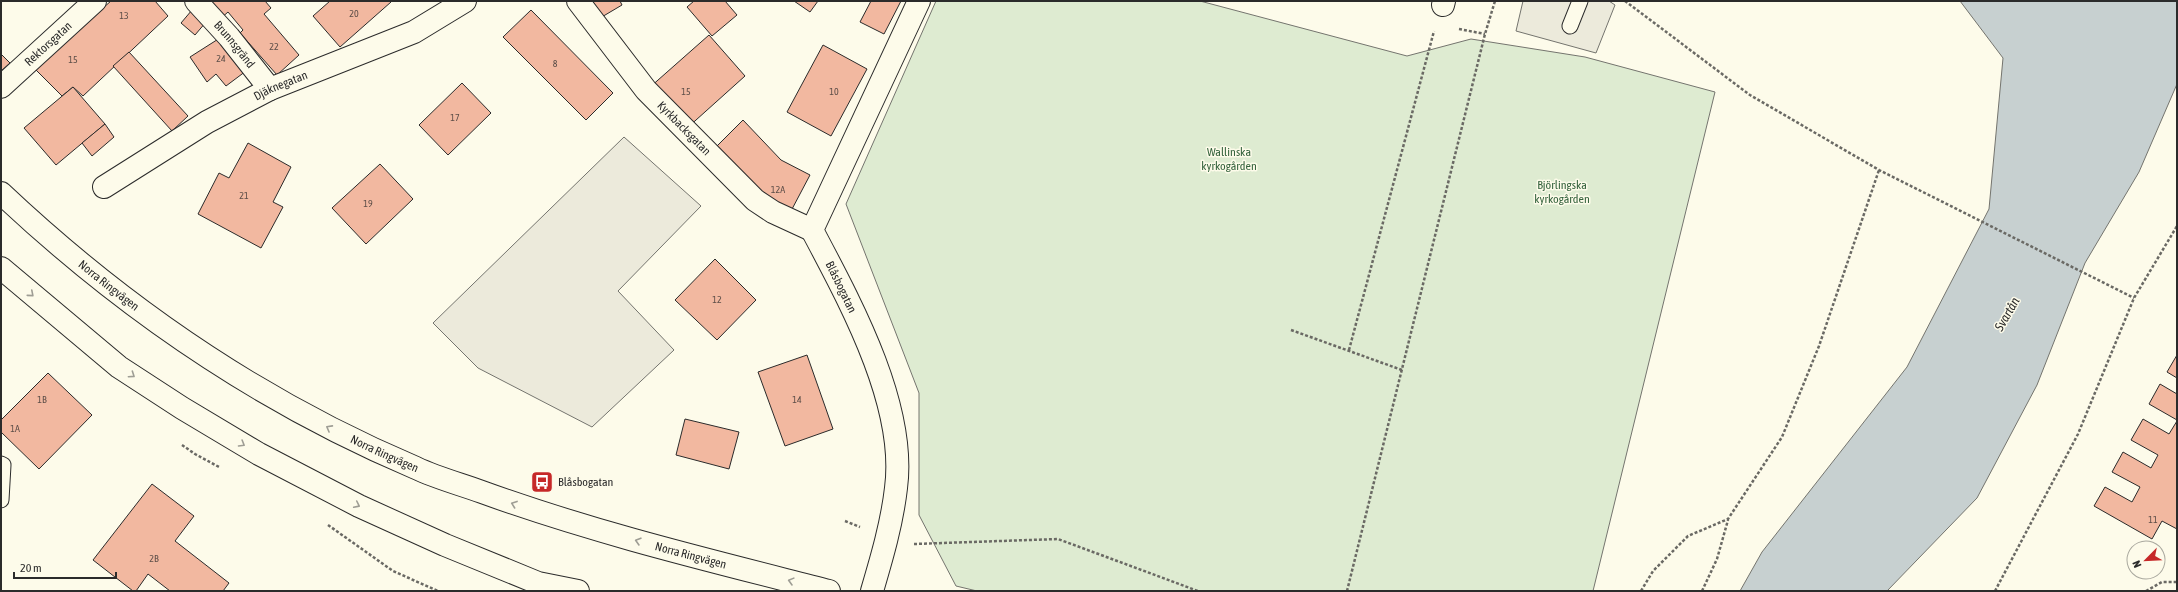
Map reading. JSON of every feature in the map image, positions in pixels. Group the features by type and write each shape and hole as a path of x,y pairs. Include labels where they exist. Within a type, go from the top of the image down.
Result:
{"street":[{"name":"Rektorsgatan","path":"1,87 95,1"},
{"name":"Brunnsgränd","path":"196,1 229,37 270,89"},
{"name":"Djäknegatan","path":"104,188 207,122 270,89 414,32 465,1"},
{"name":"Kyrkbacksgatan","path":"578,1 646,90 755,200 773,212 812,230"},
{"path":"812,230 919,1"},
{"name":"Norra Ringvägen","path":"1,193 22,213 148,318 256,389 334,432 418,469 545,515 829,591"},
{"name":"Blåsbogatan","path":"812,230 845,292 885,390 893,420 896,452 896,487 887,536 872,591"},
{"path":"1,268 119,367 182,408 259,454 359,506 445,545 538,583 578,591"}],"lane":[{"path":"1570,26 1580,1"},
{"path":"1,464 3,466 1,500"}],"path":[{"path":"1347,591 1484,34 1495,1"},
{"path":"1625,1 1750,95 1879,170 2134,298"},
{"path":"1349,350 1441,10"},
{"path":"1457,29 1484,34"},
{"path":"1702,591 1717,559 1728,519 1782,437 1819,346 1879,170"},
{"path":"1995,591 2078,434 2134,298 2177,226"},
{"path":"1291,330 1402,370"},
{"path":"1641,591 1653,571 1688,536 1728,519"},
{"path":"845,521 913,544 1058,540 1198,591"},
{"path":"2146,591 2162,582 2177,582"}],"green space":[{"path":"936,1 1200,1 1407,56 1471,39 1585,57 1715,92 1593,591 977,591 956,586 919,515 919,393 846,204"}],"shaded area":[{"path":"1523,1 1609,1 1615,5 1596,53 1516,31"},
{"path":"624,137 701,206 618,291 674,350 592,427 478,368 433,323"}],"water":[{"name":"Svartån","path":"1960,1 2177,1 2177,84 2139,172 2085,263 2037,385 1977,498 1887,591 1740,591 1762,552 1907,367 1989,209 2003,58"}],"building":[{"path":"111,1 155,1 168,16 83,96 73,87 62,96 34,68"},
{"path":"205,1 265,1 271,8 264,14 299,55 277,75 240,33 243,30 228,12 220,19"},
{"path":"330,1 391,2 340,47 313,16"},
{"path":"583,1 620,1 622,5 595,21"},
{"path":"694,1 725,1 737,15 712,36 687,7"},
{"path":"794,1 818,1 810,12"},
{"path":"871,1 901,1 884,34 860,22"},
{"path":"192,10 206,22 195,35 181,23"},
{"path":"531,10 613,93 586,120 503,37"},
{"path":"709,35 745,76 686,129 649,88"},
{"path":"223,36 250,68 226,86 216,74 207,82 190,57"},
{"path":"823,45 867,69 831,136 787,112"},
{"path":"129,52 188,116 172,131 113,66"},
{"path":"1,54 10,63 1,71"},
{"path":"462,83 491,113 448,155 419,125"},
{"path":"73,87 105,124 56,165 24,128"},
{"path":"743,120 781,160 810,175 791,211 751,189 712,151"},
{"path":"105,124 114,137 92,156 82,143"},
{"path":"248,143 291,167 273,202 283,207 261,248 198,214 219,173 229,178"},
{"path":"380,164 413,199 366,244 332,208"},
{"path":"715,259 756,300 717,340 675,300"},
{"path":"807,355 833,429 785,446 758,372"},
{"path":"2177,355 2177,378 2167,372"},
{"path":"48,373 92,415 39,469 1,432 1,420"},
{"path":"2160,384 2177,394 2177,420 2149,404"},
{"path":"685,419 739,432 729,469 676,455"},
{"path":"2143,419 2169,434 2177,421 2177,529 2162,521 2152,539 2094,506 2105,487 2132,502 2140,487 2112,472 2123,452 2151,468 2158,455 2131,440"},
{"path":"152,484 194,516 175,541 229,583 223,591 170,591 148,574 136,591 133,591 93,560"}],"place":[{"name":"Blåsbogatan","path":"542,482"}],"park label":[{"name":"Wallinska kyrkogården","path":"1229,159"},
{"name":"Björlingska kyrkogården","path":"1562,192"}]}
